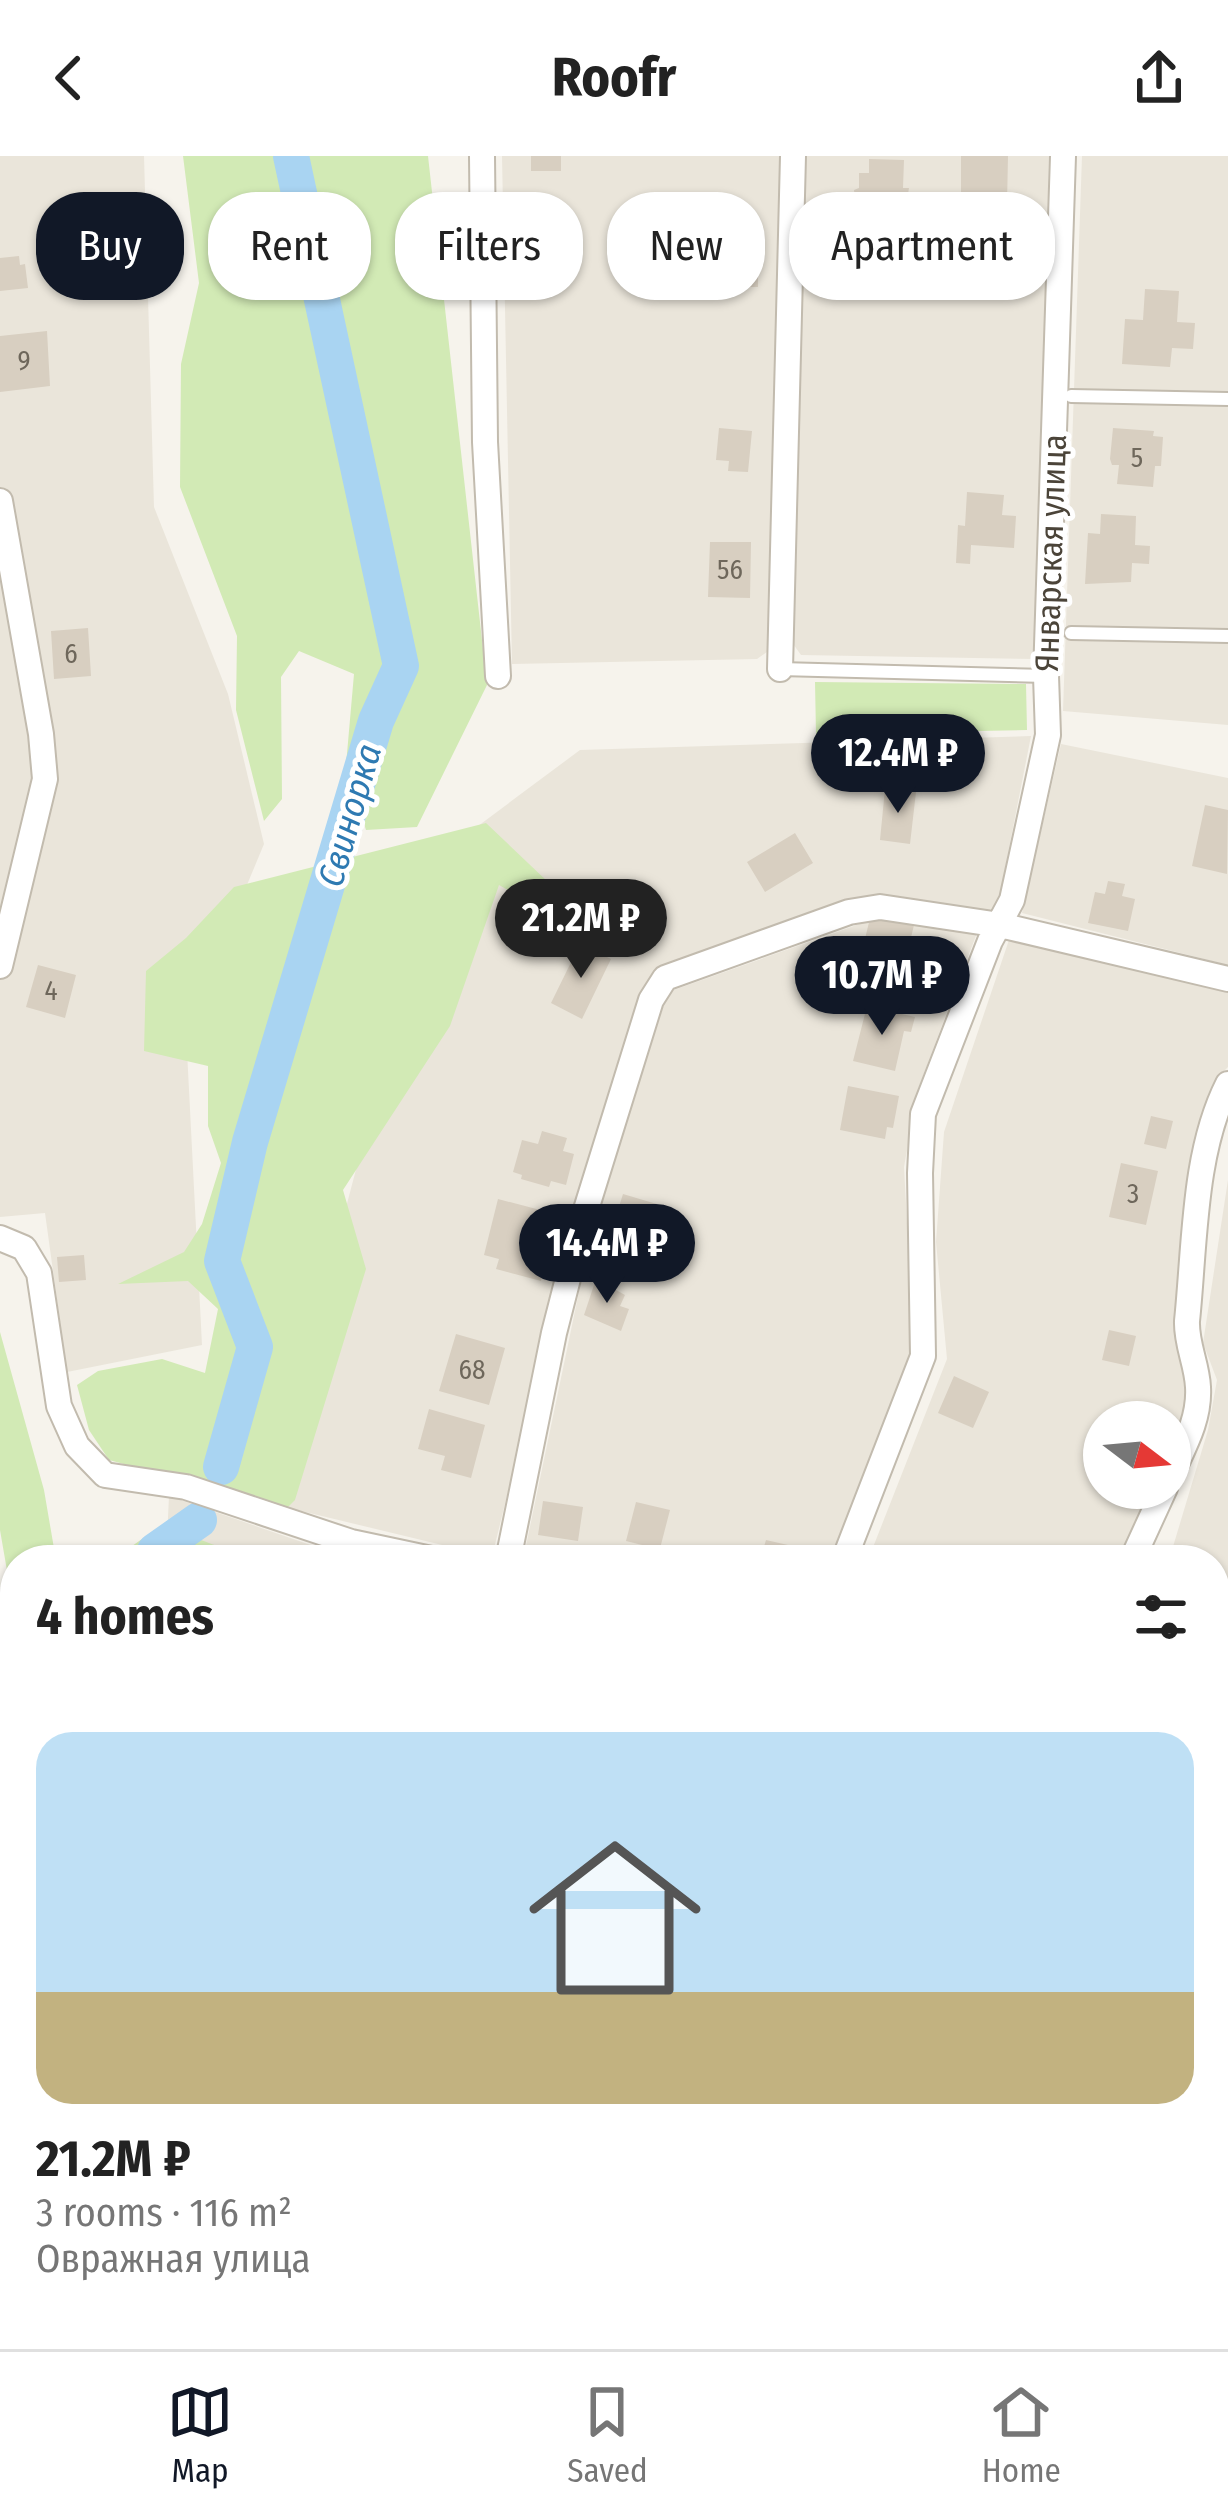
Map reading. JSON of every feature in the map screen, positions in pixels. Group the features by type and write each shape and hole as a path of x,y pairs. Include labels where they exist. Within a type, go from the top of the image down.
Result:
{"street":[{"path":"482,156 485,442 498,676"},
{"path":"780,669 793,156"},
{"name":"Январская улица","path":"850,1545 923,1356 923,1114 990,941 1012,900 1048,735 1063,156"},
{"path":"0,501 45,779 0,966"},
{"path":"511,1545 543,1375 574,1255 656,988 664,978 864,908 880,907 1000,926 1228,979"},
{"path":"1191,1430 1198,1384 1187,1321 1202,1184 1212,1131 1228,1084"},
{"path":"0,1238 24,1248 39,1273 59,1406 77,1446 105,1475 186,1487 365,1545"},
{"path":"1139,1545 1155,1509"}],"lane":[{"path":"1071,396 1228,399"},
{"path":"1071,634 1228,636"},
{"path":"780,669 1046,676"}],"shaded area":[{"path":"0,156 144,156 145,192 36,192 36,300 148,300 154,507 228,694 264,844 186,1031 202,1345 67,1372 45,1213 0,1217"},
{"path":"502,156 784,156 774,647 757,659 512,664 505,300 583,300 583,192 503,192"},
{"path":"804,156 1049,156 1048,192 803,192"},
{"path":"1082,156 1228,156 1228,725 1063,711"},
{"path":"800,300 1045,300 1036,659 801,655 791,641"},
{"path":"1031,736 998,904 986,913 898,896 870,897 654,971 640,994 550,1319 495,1545 442,1545 268,1503 439,855 580,750"},
{"path":"1061,744 1228,778 1228,965 1022,913"},
{"path":"879,917 977,933 918,1089 904,1167 914,1354 840,1545 526,1545 606,1183 668,992"},
{"path":"1010,937 1228,990 1228,1067 1207,1105 1188,1204 1174,1327 1188,1401 1083,1401 1083,1509 1143,1509 1127,1545 874,1545 947,1359 936,1242 944,1132"},
{"path":"1228,1180 1228,1545 1174,1545 1184,1509 1191,1509 1191,1487 1217,1380 1203,1343"},
{"path":"169,1496 311,1545 167,1545"}],"green space":[{"path":"183,156 428,156 432,192 395,192 395,300 444,300 487,685 417,827 366,830 346,765 354,674 299,651 281,677 282,799 264,821 236,710 237,636 180,487 181,364 199,283"},
{"path":"815,682 1026,684 1027,730 816,734"},
{"path":"486,823 626,956 499,885 450,1026 343,1190 366,1269 295,1500 287,1508 109,1460 89,1430 77,1385 98,1371 162,1359 205,1373 218,1309 188,1281 118,1284 184,1252 202,1224 221,1163 208,1126 208,1066 144,1051 146,971 186,938 234,887"},
{"path":"0,1332 44,1490 53,1545 3,1545"},
{"path":"162,1525 214,1545 133,1545"}],"building":[{"path":"531,156 561,156 561,171 531,171"},
{"path":"961,156 1008,156 1007,192 961,192"},
{"path":"869,159 904,160 903,188 909,188 908,192 854,192 859,188 859,173 869,173"},
{"path":"19,256 20,265 25,264 28,288 0,291 0,258"},
{"path":"1145,289 1179,291 1177,322 1195,323 1193,349 1172,348 1170,367 1122,364 1125,319 1143,320"},
{"path":"47,331 50,386 0,392 0,336"},
{"path":"719,428 752,431 748,472 728,471 729,461 716,460"},
{"path":"1113,428 1154,431 1153,436 1163,437 1161,466 1155,466 1153,487 1117,484 1119,465 1112,465 1110,459"},
{"path":"967,492 1004,495 1002,515 1016,516 1014,548 971,545 970,564 956,563 958,525 965,526"},
{"path":"1101,514 1136,516 1135,545 1150,546 1149,564 1132,563 1131,582 1085,584 1088,533 1100,534"},
{"path":"710,542 751,542 750,598 708,597"},
{"path":"88,628 91,676 54,679 51,631"},
{"path":"885,789 916,792 910,844 880,840"},
{"path":"1205,805 1228,810 1227,874 1192,866"},
{"path":"795,833 813,863 765,892 747,862"},
{"path":"1108,881 1125,884 1122,896 1135,899 1128,931 1088,923 1095,892 1105,894"},
{"path":"638,888 655,918 626,942 609,918 612,914 607,906"},
{"path":"871,914 914,925 899,987 856,976"},
{"path":"580,944 611,959 582,1019 551,1003"},
{"path":"38,965 76,975 65,1018 26,1007"},
{"path":"867,1006 915,1017 911,1032 904,1031 895,1071 853,1061"},
{"path":"848,1086 899,1096 893,1128 887,1127 885,1139 840,1130"},
{"path":"1151,1116 1173,1121 1166,1149 1144,1144"},
{"path":"542,1131 567,1138 563,1151 574,1154 566,1185 551,1181 549,1187 513,1172 522,1140 538,1144"},
{"path":"1121,1163 1158,1171 1146,1225 1109,1217"},
{"path":"623,1194 660,1205 648,1247 610,1235"},
{"path":"498,1199 544,1211 536,1242 548,1252 541,1281 496,1269 499,1259 484,1255"},
{"path":"84,1255 86,1280 59,1282 57,1257"},
{"path":"596,1279 625,1295 620,1306 629,1309 621,1331 584,1315"},
{"path":"1109,1330 1136,1336 1129,1366 1102,1360"},
{"path":"456,1334 505,1348 489,1405 439,1391"},
{"path":"954,1376 989,1392 973,1428 938,1413"},
{"path":"429,1409 485,1425 471,1478 441,1470 445,1456 418,1449"},
{"path":"543,1501 583,1507 578,1541 538,1535"},
{"path":"636,1502 670,1510 661,1545 626,1541"}],"waterway":[{"name":"Свинорка","path":"221,1467 255,1347 222,1261 250,1142 376,721 401,666 291,156"},
{"name":"Свинорка","path":"164,1545 199,1520"}]}
